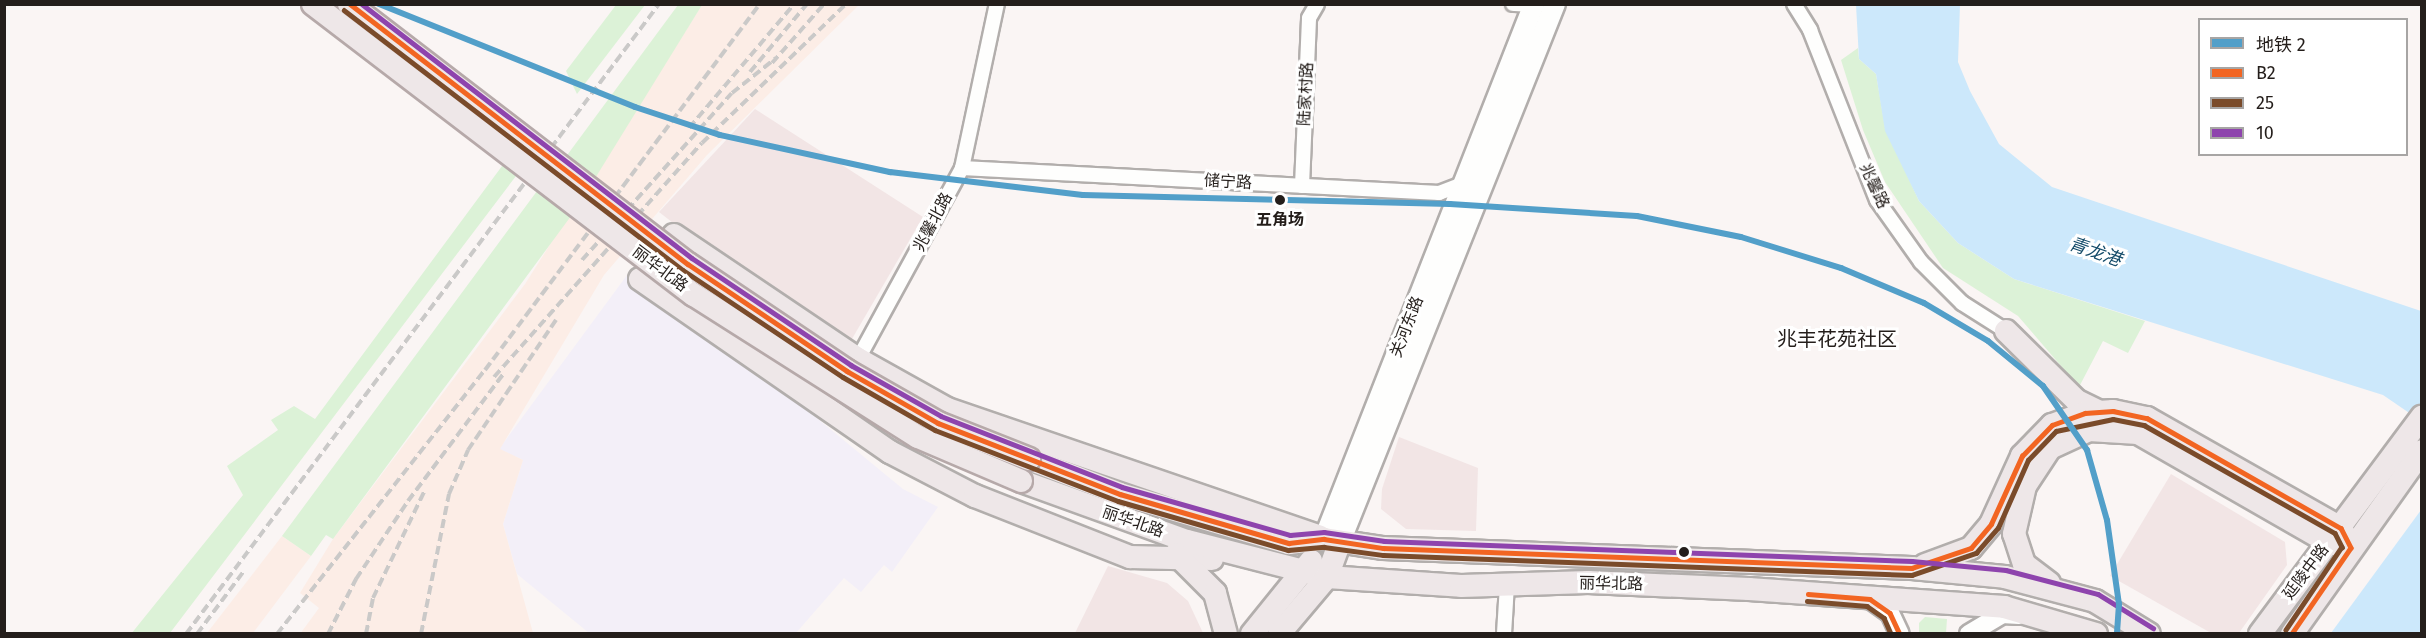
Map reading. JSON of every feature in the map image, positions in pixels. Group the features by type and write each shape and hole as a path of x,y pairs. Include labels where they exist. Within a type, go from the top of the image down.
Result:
{"main road":[{"name":"丽华北路","path":"313,4 694,295 909,431 1021,481 1114,515 1328,577 1507,585 1588,582 2004,608 2041,616 2096,633"},
{"name":"丽华北路","path":"349,4 688,264 847,371 938,423 1120,494 1289,543 1332,540 1912,568 2055,587 2142,628"},
{"name":"关河东路","path":"1252,633 1332,540 1489,169 1555,4"},
{"name":"关河东路","path":"1279,633 1328,577 1332,540 1461,186 1534,5"},
{"path":"674,235 858,359 947,409 1332,540"},
{"path":"640,279 890,452 975,496 1130,557 1177,555 1305,570"},
{"path":"2006,331 2077,401 2100,412 2147,418 2335,535 2351,548"},
{"path":"1912,568 1971,548 1991,524 2022,456 2052,425 2100,412"},
{"name":"延陵中路","path":"2260,633 2419,421"},
{"path":"2055,587 2024,564 2014,534 2025,486 2050,448 2089,430 2138,433 2335,535"},
{"name":"延陵中路","path":"2292,633 2421,451"},
{"path":"1114,515 1177,555 1215,593 1226,633"}],"street":[{"name":"兆馨北路","path":"858,359 962,168 997,4"},
{"name":"陆家村路","path":"1302,186 1309,18 1317,4"},
{"path":"1513,4 1534,5"},
{"name":"兆馨路","path":"1794,4 1810,30 1877,200 1921,262 1962,303 2006,331"},
{"name":"储宁路","path":"962,168 1439,193 1461,186 1489,169"},
{"path":"1504,633 1507,585"},
{"path":"1870,599 1890,613 1900,633"},
{"path":"1969,633 2002,614 2041,616"}],"shaded area":[{"path":"702,5 859,5 707,155 604,275 500,449 523,460 503,524 533,633 300,634 319,608 300,593 333,539 525,284"},
{"path":"755,109 923,217 849,344 740,275 659,212"},
{"path":"633,267 903,489 938,507 892,572 884,565 861,592 844,578 796,633 589,633 517,574 503,524 523,460 499,449"},
{"path":"1399,437 1478,468 1476,531 1406,529 1381,509 1382,489"},
{"path":"2171,474 2285,542 2287,565 2239,633 2211,633 2110,576"},
{"path":"282,536 311,556 253,633 207,633"},
{"path":"1108,566 1167,583 1188,601 1203,633 1075,633"}],"green space":[{"path":"616,5 645,5 577,94 566,71"},
{"path":"678,5 702,5 594,180 565,158"},
{"path":"1858,48 1859,59 1876,74 1885,127 1919,201 1958,243 2014,279 2145,321 2128,353 2103,341 2079,387 2018,316 1943,268 1885,182 1863,130 1841,60"},
{"path":"505,162 519,172 170,633 131,634 243,495 227,466 278,430 271,420 294,406 315,419"},
{"path":"540,187 574,212 333,539 326,535 311,556 282,536"},
{"path":"1925,617 1947,619 1946,633 1919,633 1919,623"}],"water":[{"name":"青龙港","path":"1856,5 1960,5 1958,62 1970,91 1999,144 2052,187 2421,311 2421,421 2383,395 2014,279 1958,243 1919,201 1885,131 1876,74 1859,59"},
{"path":"2421,510 2421,633 2331,633"}],"railway":[{"path":"186,634 659,4"},
{"path":"277,634 485,370 760,4"},
{"path":"689,128 794,4"},
{"path":"750,72 807,4"},
{"path":"772,63 824,4"},
{"path":"494,377 702,143 846,4"},
{"path":"582,260 732,93 776,58"},
{"path":"421,634 449,494 468,450 556,320"},
{"path":"328,634 356,579 408,501 504,373"},
{"path":"366,634 373,598 425,490"},
{"path":"197,634 244,571"}],"metro line":[{"name":"2","path":"379,4 635,107 720,135 890,172 1083,195 1450,204 1637,216 1741,237 1841,268 1924,303 1988,341 2043,386 2087,450 2107,520 2119,604 2117,634"}],"transit line":[{"name":"B2","path":"350,4 688,264 847,371 938,423 1120,494 1289,543 1324,539 1383,548 1912,568 1971,548 1991,524 2022,456 2052,425 2085,413 2113,411 2147,418 2341,528 2351,548 2292,634"},
{"name":"10","path":"362,4 692,258 851,365 941,416 1122,487 1290,535 1324,532 1384,541 1912,561 2006,570 2098,594 2153,628"},
{"name":"25","path":"344,10 683,270 843,377 935,430 1118,501 1288,550 1324,547 1383,555 1912,575 1976,553 1998,528 2028,460 2056,431 2113,419 2144,425 2335,533 2342,547 2286,630"},
{"name":"B2","path":"1808,594 1870,599 1890,613 1900,634"},
{"name":"25","path":"1807,601 1867,606 1884,618 1891,634"}],"place":[{"name":"五角场","path":"1280,200"}],"district":[{"name":"兆丰花苑社区","path":"1837,339"}]}
